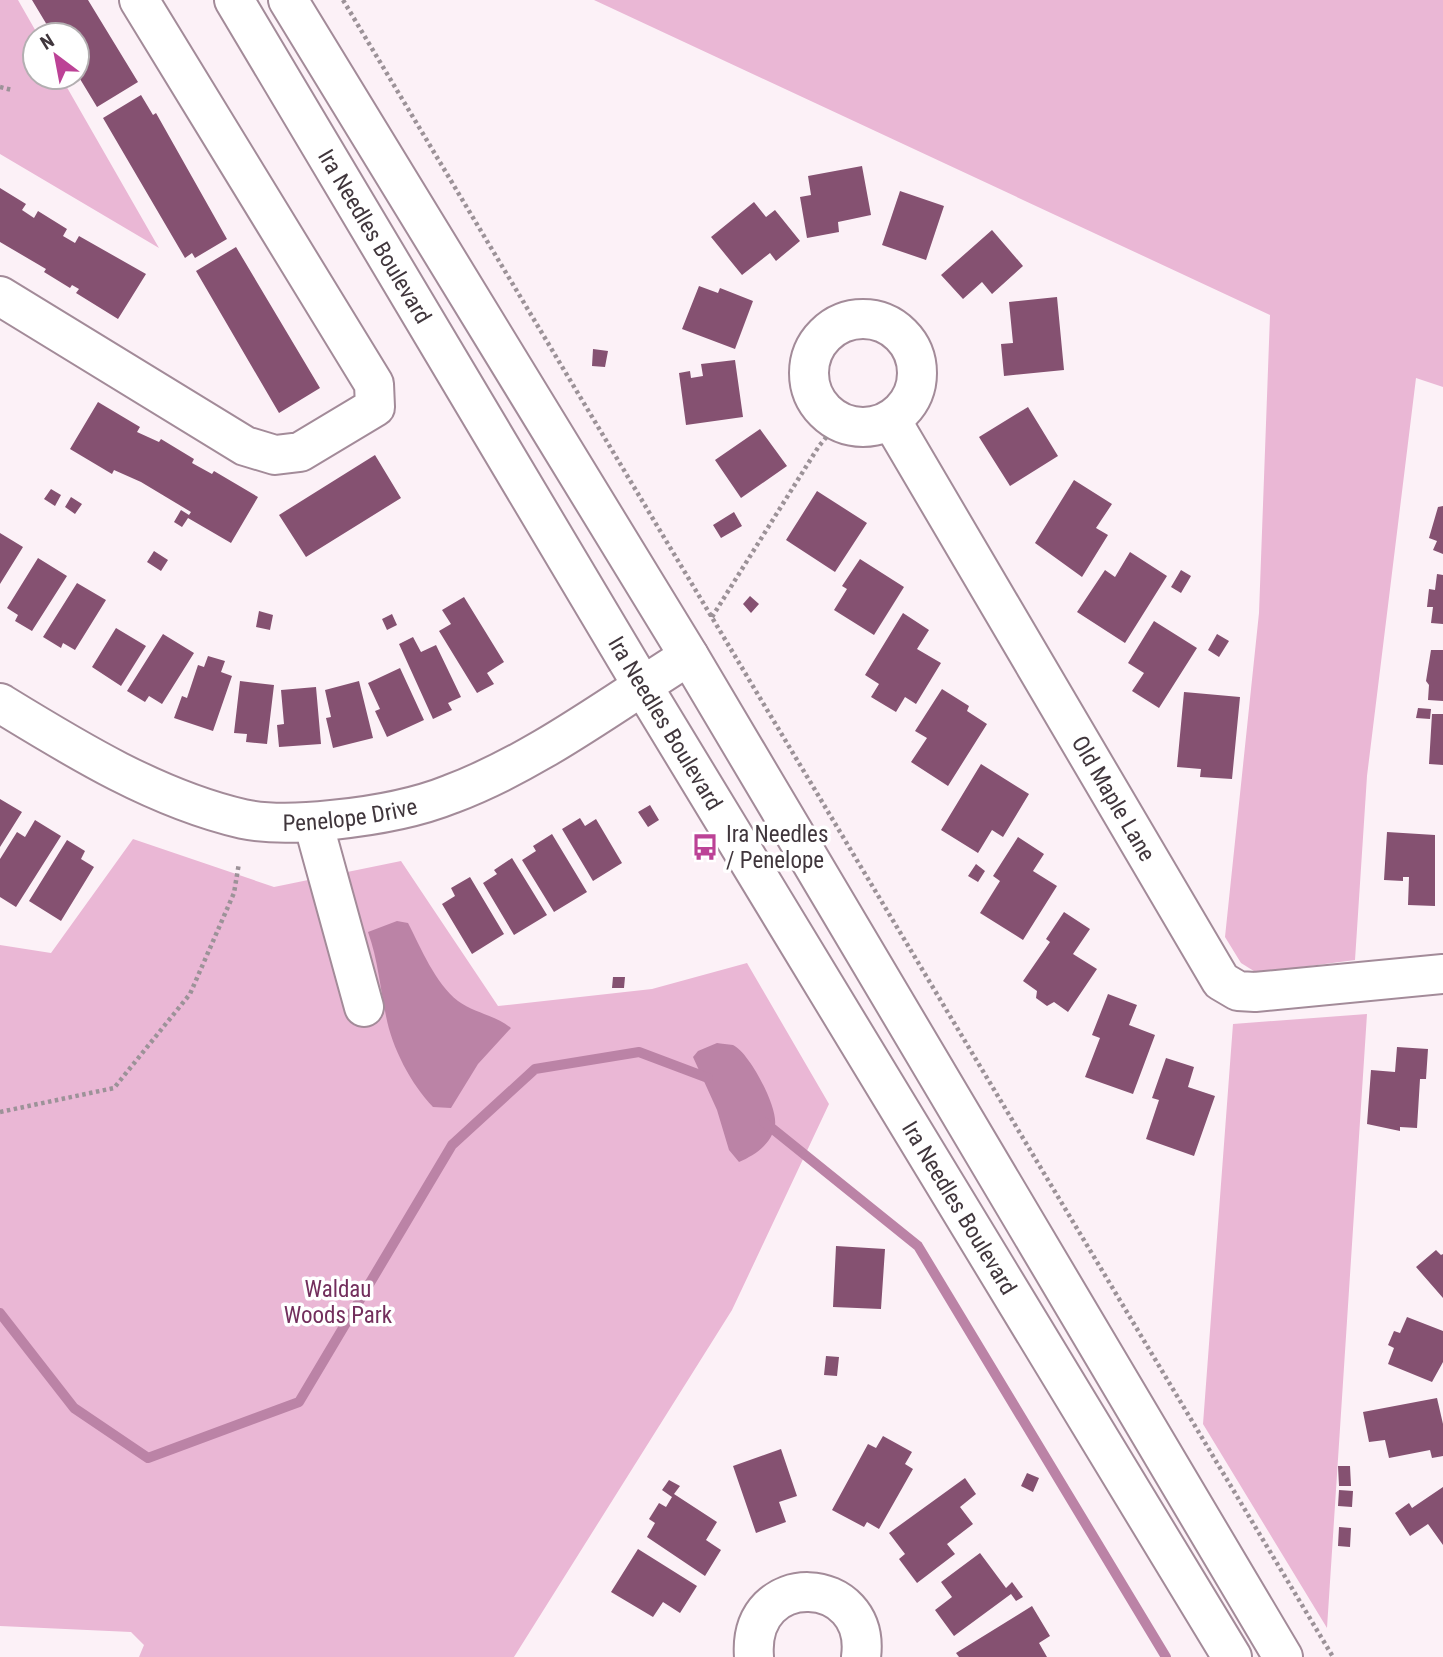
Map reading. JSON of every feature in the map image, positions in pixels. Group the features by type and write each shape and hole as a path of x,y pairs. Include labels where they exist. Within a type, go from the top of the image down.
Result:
{"main road":[{"path":"0,296 246,446 275,455 300,452 375,407 374,384 139,0"},
{"name":"Ira Needles Boulevard","path":"234,0 642,685 1232,1657"},
{"name":"Ira Needles Boulevard","path":"288,0 689,656 1283,1657"},
{"path":"857,318 881,321 900,333 914,353 917,380 910,401 891,420 865,428 839,422 821,409 813,396 808,373 813,351 823,336 838,324 857,318"},
{"name":"Old Maple Lane","path":"891,420 1221,981 1238,991 1255,992 1443,974"},
{"name":"Penelope Drive","path":"0,703 102,762 170,795 244,820 313,822 367,817 451,794 523,759 689,656"},
{"path":"313,822 364,1007"},
{"path":"754,1657 752,1637 765,1609 781,1598 806,1591 834,1598 850,1611 859,1627 863,1643 861,1657"}],"path":[{"path":"343,0 1334,1657"},
{"path":"0,87 12,90"},
{"path":"712,617 819,446 839,422"},
{"path":"0,1112 114,1088 190,994 234,893 239,863"}],"green space":[{"path":"0,0 18,0 30,21 21,21 21,91 69,91 159,248 0,154"},
{"path":"594,0 1443,0 1443,387 1416,378 1367,776 1355,960 1257,973 1241,963 1225,937 1259,613 1270,315"},
{"name":"Waldau Woods Park","path":"133,839 274,887 401,861 498,1006 652,989 747,963 829,1104 732,1310 514,1657 139,1657 144,1645 131,1632 0,1626 0,945 51,953"},
{"path":"1367,1014 1327,1628 1203,1424 1233,1024"}],"shaded area":[{"path":"397,921 408,923 429,965 450,994 464,1005 511,1028 478,1064 451,1108 433,1107 417,1088 389,1028 377,963 368,932"},
{"path":"717,1043 733,1045 747,1058 767,1094 775,1117 773,1132 767,1143 739,1162 729,1150 717,1110 693,1057 698,1051"}],"building":[{"path":"32,0 88,0 138,82 97,107 87,91 91,91 91,21 45,21"},
{"path":"141,95 153,115 156,113 227,239 195,258 192,253 185,258 103,118"},
{"path":"862,166 871,215 838,222 839,232 807,238 800,197 811,195 808,176"},
{"path":"0,188 26,204 22,210 34,218 38,211 67,229 63,236 75,243 79,236 146,274 118,319 76,293 79,289 72,285 70,288 44,272 46,269 0,242"},
{"path":"900,191 944,206 926,260 882,245"},
{"path":"754,202 766,217 775,210 800,241 776,261 770,253 742,275 711,237"},
{"path":"992,230 1023,266 992,294 982,282 963,299 941,275"},
{"path":"236,247 320,388 279,413 196,271"},
{"path":"699,286 718,293 720,288 753,301 735,349 682,329"},
{"path":"1057,297 1064,370 1004,376 1001,344 1013,343 1009,302"},
{"path":"593,349 608,351 605,367 592,366"},
{"path":"735,360 743,417 686,425 679,373 690,371 691,378 703,376 701,364"},
{"path":"98,402 140,427 137,432 159,442 161,439 194,459 192,463 212,474 214,471 258,497 231,543 188,518 182,527 174,522 181,510 189,515 191,512 141,482 114,470 112,474 70,449"},
{"path":"1028,407 1058,456 1010,486 979,437"},
{"path":"760,429 787,466 741,498 715,460"},
{"path":"375,455 401,498 306,557 279,515"},
{"path":"1074,480 1112,504 1096,528 1108,535 1082,577 1035,543"},
{"path":"51,489 61,495 55,506 44,499"},
{"path":"817,491 867,523 835,572 786,540"},
{"path":"71,497 82,504 75,514 65,507"},
{"path":"1443,506 1443,554 1433,550 1437,541 1429,538 1438,507"},
{"path":"734,512 742,526 721,538 713,525"},
{"path":"0,533 23,547 0,584"},
{"path":"154,551 168,560 161,571 147,562"},
{"path":"1130,552 1167,576 1125,643 1077,612 1105,570 1115,577"},
{"path":"38,558 67,576 32,631 15,621 18,615 7,608"},
{"path":"860,559 904,587 874,635 834,610 847,589 842,586"},
{"path":"1181,570 1191,576 1181,593 1171,587"},
{"path":"1437,574 1443,575 1443,624 1431,623 1433,607 1427,607 1429,589 1435,590"},
{"path":"77,583 106,600 75,650 63,643 61,648 43,637"},
{"path":"750,596 759,604 751,613 743,604"},
{"path":"464,597 504,662 487,673 494,684 477,693 439,631 451,624 442,610"},
{"path":"259,611 273,615 270,630 256,627"},
{"path":"903,613 929,630 917,649 941,663 916,704 905,697 896,712 871,697 879,684 865,675"},
{"path":"392,614 397,625 387,630 382,619"},
{"path":"1154,621 1197,648 1159,708 1132,691 1144,673 1128,663"},
{"path":"116,628 146,646 121,686 92,667"},
{"path":"163,634 194,653 162,704 149,696 145,702 127,691"},
{"path":"1217,634 1229,641 1219,657 1208,650"},
{"path":"413,637 421,652 436,645 461,697 448,703 452,710 433,719 399,644"},
{"path":"1431,650 1443,650 1443,701 1428,700 1429,685 1426,681"},
{"path":"208,656 225,661 221,672 232,676 213,731 174,718 182,696 187,698 198,665 204,667"},
{"path":"400,668 424,720 387,737 375,711 380,709 368,683"},
{"path":"240,681 274,685 267,744 246,742 247,734 234,733"},
{"path":"359,681 373,738 333,748 326,718 331,717 325,690"},
{"path":"316,687 321,744 279,747 277,725 284,724 281,690"},
{"path":"942,689 969,706 967,711 987,724 948,786 911,762 927,738 915,731"},
{"path":"1184,692 1240,697 1232,779 1200,777 1201,769 1177,767"},
{"path":"1418,708 1431,709 1430,719 1416,718"},
{"path":"1432,714 1443,714 1443,765 1429,764"},
{"path":"981,764 1029,794 1003,837 992,830 978,853 941,830"},
{"path":"0,799 22,812 0,847"},
{"path":"650,805 659,820 648,827 638,812"},
{"path":"580,818 585,826 596,819 622,863 593,881 562,829"},
{"path":"35,820 61,836 16,907 0,897 0,859 17,832 25,837"},
{"path":"1387,832 1435,835 1435,906 1408,905 1409,877 1403,877 1403,881 1384,880"},
{"path":"552,834 587,892 554,912 522,860 536,851 533,846"},
{"path":"1018,837 1044,854 1033,871 1057,886 1023,940 980,913 1000,881 993,876"},
{"path":"67,840 85,851 81,859 94,867 61,921 29,901"},
{"path":"512,858 547,915 514,935 483,883 497,874 494,870"},
{"path":"976,864 985,871 978,882 968,876"},
{"path":"470,877 504,934 472,954 442,904 455,896 451,888"},
{"path":"1064,912 1090,929 1073,954 1097,969 1068,1012 1054,1002 1047,1006 1036,998 1037,991 1023,981 1050,942 1046,939"},
{"path":"613,977 625,977 624,988 612,988"},
{"path":"1108,994 1137,1005 1129,1025 1155,1035 1133,1094 1085,1077 1100,1038 1092,1035"},
{"path":"1397,1047 1428,1049 1426,1079 1420,1079 1417,1128 1400,1127 1400,1131 1367,1124 1371,1070 1395,1072"},
{"path":"1166,1058 1194,1067 1188,1087 1215,1096 1194,1156 1146,1139 1159,1100 1152,1098"},
{"path":"836,1246 885,1249 881,1309 833,1307"},
{"path":"1436,1250 1443,1254 1443,1298 1416,1267"},
{"path":"1407,1317 1443,1331 1443,1362 1432,1382 1388,1364 1394,1348 1388,1345 1394,1331 1400,1333"},
{"path":"826,1356 839,1357 837,1376 824,1375"},
{"path":"1437,1398 1443,1424 1443,1456 1432,1458 1430,1450 1389,1458 1385,1440 1369,1442 1363,1412"},
{"path":"883,1436 912,1452 905,1464 913,1469 879,1529 867,1522 864,1527 832,1510 868,1444 876,1448"},
{"path":"781,1449 797,1496 779,1502 786,1522 756,1533 733,1466"},
{"path":"1338,1466 1350,1466 1351,1486 1339,1486"},
{"path":"1027,1473 1039,1478 1033,1492 1021,1486"},
{"path":"965,1478 976,1494 960,1507 973,1524 947,1544 955,1554 917,1583 899,1559 905,1554 889,1533"},
{"path":"669,1480 680,1486 674,1494 717,1522 706,1540 721,1550 705,1576 647,1537 655,1523 649,1519 659,1503 666,1507 672,1497 662,1490"},
{"path":"1443,1487 1443,1545 1428,1524 1410,1536 1395,1513 1409,1503 1412,1508"},
{"path":"1339,1490 1353,1491 1352,1507 1338,1506"},
{"path":"1339,1527 1351,1528 1350,1547 1338,1546"},
{"path":"638,1549 697,1586 680,1613 663,1602 653,1617 611,1592"},
{"path":"980,1553 1006,1588 1012,1582 1023,1597 1016,1601 1011,1594 954,1636 935,1610 952,1597 941,1582"},
{"path":"1032,1606 1050,1636 1039,1643 1047,1657 959,1657 956,1653"}],"waterway":[{"path":"0,1313 74,1408 148,1458 299,1402 452,1145 535,1069 639,1052 708,1078"},
{"path":"764,1122 918,1246 1166,1657"}],"place":[{"name":"Ira Needles / Penelope","path":"705,847"}]}
